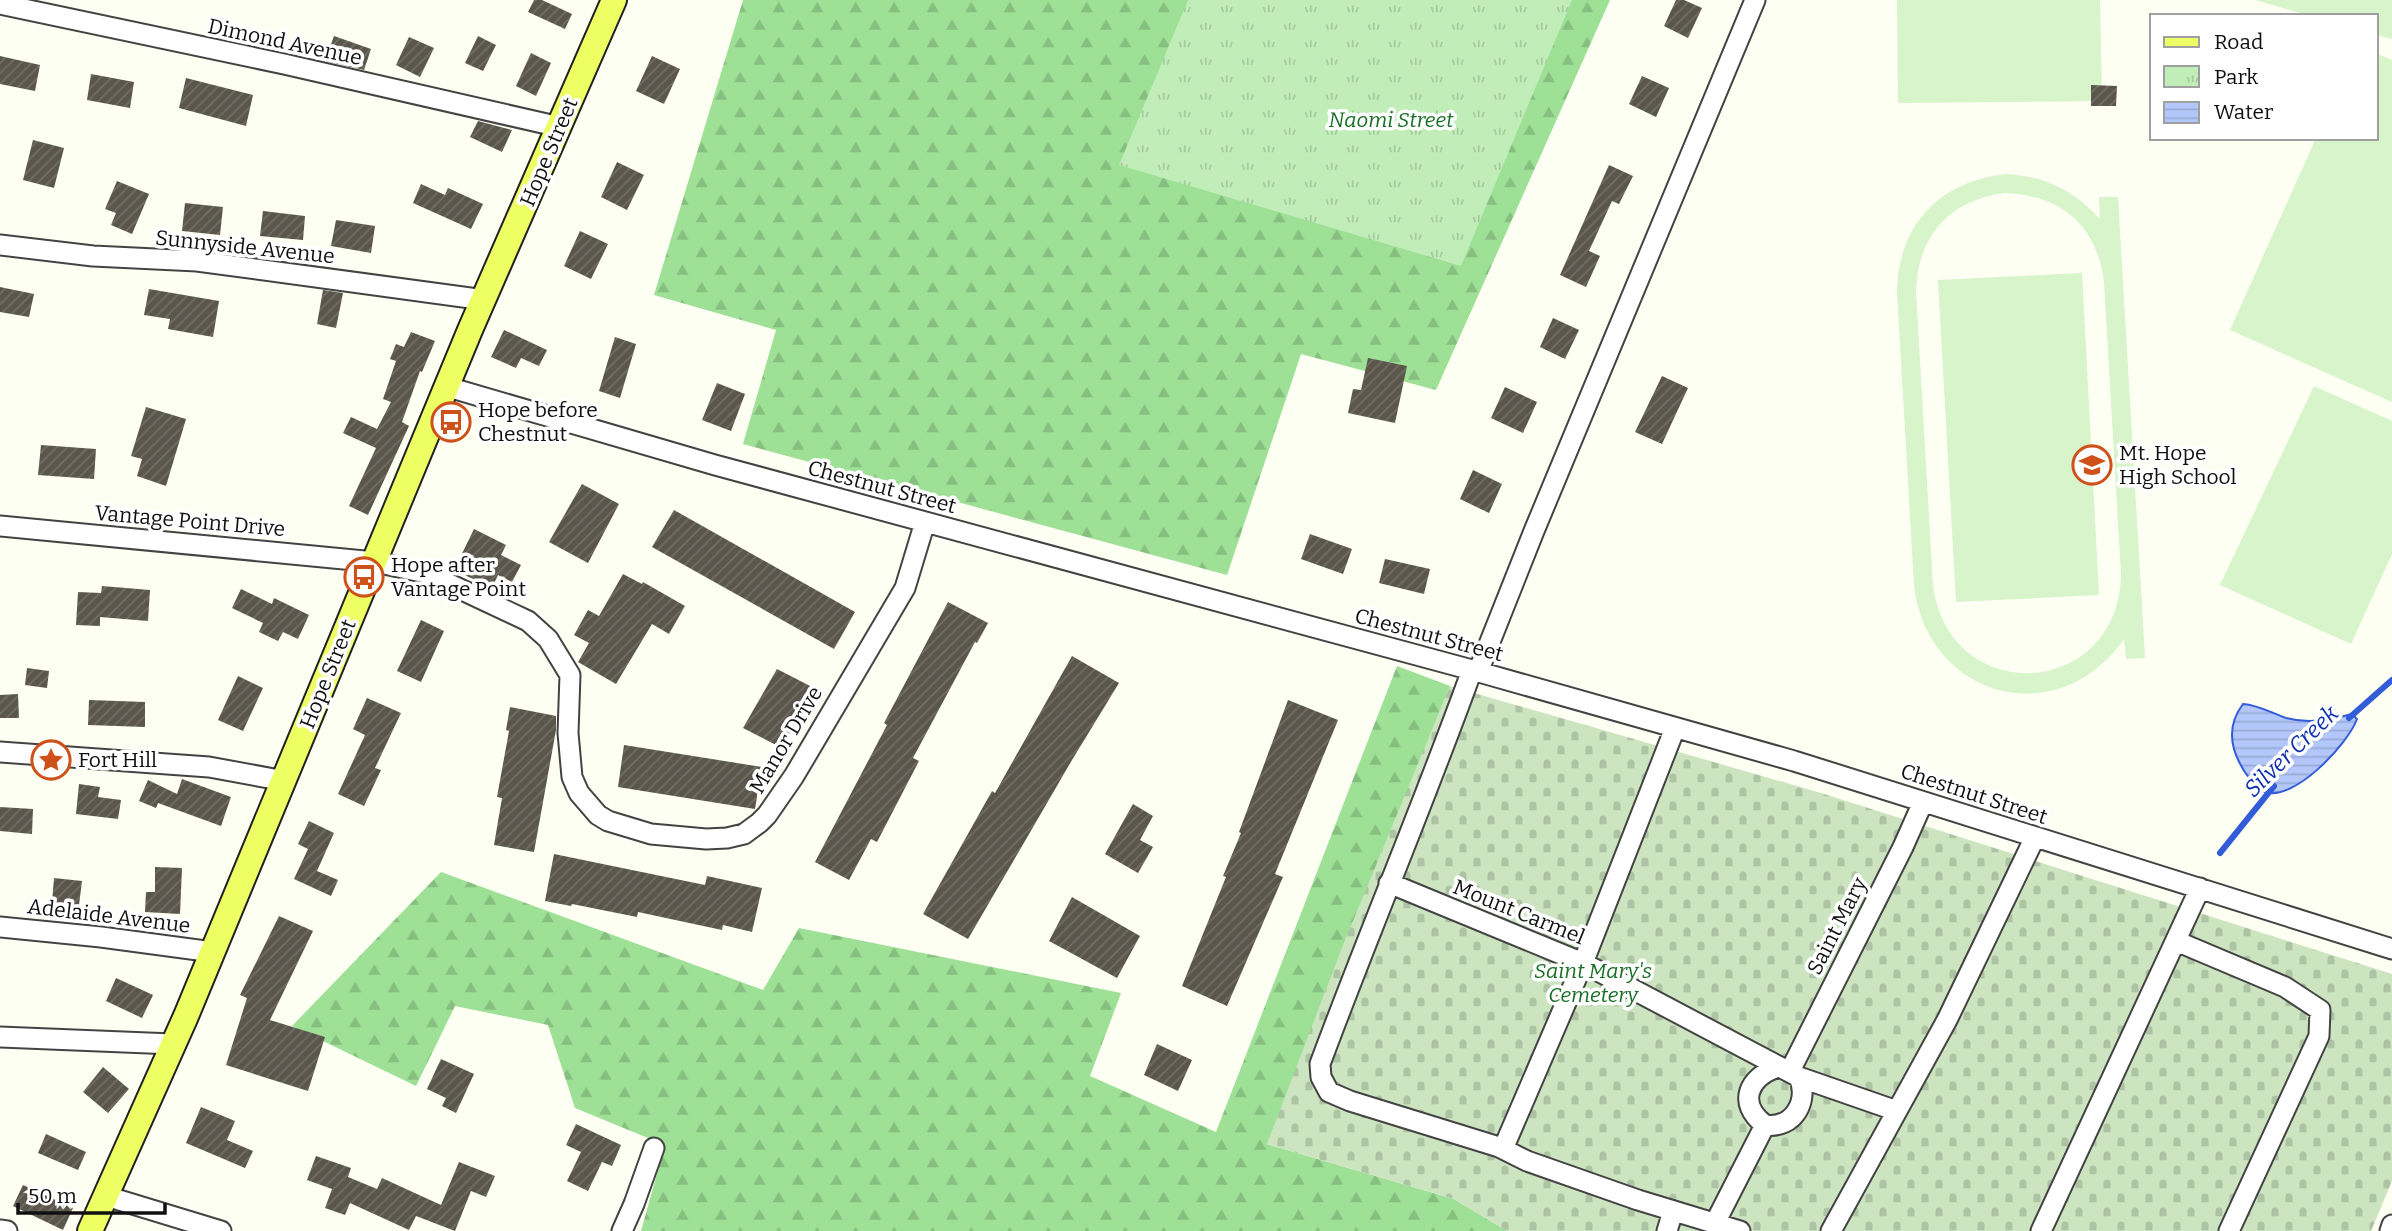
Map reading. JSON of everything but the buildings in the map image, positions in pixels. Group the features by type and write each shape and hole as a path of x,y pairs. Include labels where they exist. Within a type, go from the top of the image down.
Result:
{"main road":[{"name":"Hope Street","path":"90,1231 213,952 394,511 614,0"}],"street":[{"path":"1740,1231 1527,1161 1503,1149 1350,1101 1329,1092 1321,1077 1320,1064 1389,883 1475,671 1755,0"},
{"name":"Dimond Avenue","path":"0,4 284,64 560,127"},
{"name":"Sunnyside Avenue","path":"0,245 93,256 197,261 485,300"},
{"name":"Chestnut Street","path":"448,387 715,466 1475,671 1794,761 2392,949"},
{"name":"Manor Drive","path":"375,562 426,573 528,621 548,639 570,675 568,733 572,777 579,793 598,816 651,834 706,839 727,838 744,834 759,823 794,776 905,588 925,522"},
{"name":"Vantage Point Drive","path":"0,526 375,562"},
{"path":"1503,1149 1583,963 1675,728"},
{"path":"0,752 209,767 285,781"},
{"name":"Saint Mary","path":"1789,1071 1903,847 1923,802"},
{"path":"1831,1231 1947,1020 2035,837"},
{"name":"Mount Carmel","path":"1389,883 1583,963 1789,1071 1897,1111"},
{"path":"2041,1231 2200,888"},
{"name":"Adelaide Avenue","path":"0,927 213,952"},
{"path":"2176,940 2286,987 2320,1010 2319,1036 2230,1231"},
{"path":"0,1037 173,1044"},
{"path":"1765,1071 1789,1071 1803,1086 1800,1108 1784,1123 1765,1125 1753,1111 1749,1089 1765,1071"},
{"path":"1716,1223 1765,1125"},
{"path":"622,1231 654,1148"},
{"path":"106,1196 221,1231"},
{"path":"1667,1231 1673,1211"},
{"path":"2390,1231 2392,1225"},
{"path":"0,1230 7,1231"}],"green space":[{"path":"743,0 1610,0 1436,390 1301,354 1227,575 743,444 776,330 654,295"},
{"name":"Naomi Street","path":"1188,0 1572,0 1461,266 1119,165"},
{"path":"1897,0 2100,0 2102,101 1898,103"},
{"path":"2255,0 2392,0 2392,39 2378,36 2378,14 2303,14"},
{"path":"2378,54 2392,60 2392,402 2230,330 2315,140 2378,140"},
{"path":"2005,174 2046,181 2079,200 2100,219 2099,197 2118,197 2145,658 2126,659 2124,639 2097,669 2065,687 2032,693 1999,690 1969,677 1943,654 1924,624 1914,585 1897,292 1899,268 1914,227 1927,211 1942,197 1960,186","holes":["2005,193 2025,195 2059,207 2073,217 2084,229 2100,262 2104,282 2121,574 2113,615 2093,646 2065,665 2033,673 1999,669 1969,654 1946,626 1933,586 1916,292 1922,254 1940,224 1952,213 1985,197"]},
{"path":"2082,273 2099,595 1956,602 1938,280"},
{"path":"2314,386 2392,421 2392,554 2351,644 2220,585"},
{"path":"1397,666 1450,686 1267,1144 1454,1199 1507,1231 641,1231 665,1145 575,1108 548,1025 455,1006 416,1086 292,1026 441,872 763,990 799,928 1121,993 1090,1076 1216,1132"},
{"name":"Saint Mary's Cemetery","path":"1450,686 1821,793 2392,974 2392,1181 2371,1231 1507,1231 1454,1199 1267,1144 1341,950"}],"water":[{"path":"2243,704 2294,720 2319,720 2352,714 2357,719 2343,742 2318,769 2290,788 2277,793 2265,792 2257,788 2243,769 2232,742 2234,723"}],"waterway":[{"name":"Silver Creek","path":"2349,718 2392,680"},
{"name":"Silver Creek","path":"2220,853 2274,786"}],"place":[{"name":"Hope before Chestnut","path":"451,422"},
{"name":"Mt. Hope High School","path":"2092,465"},
{"name":"Hope after Vantage Point","path":"364,577"},
{"name":"Fort Hill","path":"51,760"}]}
